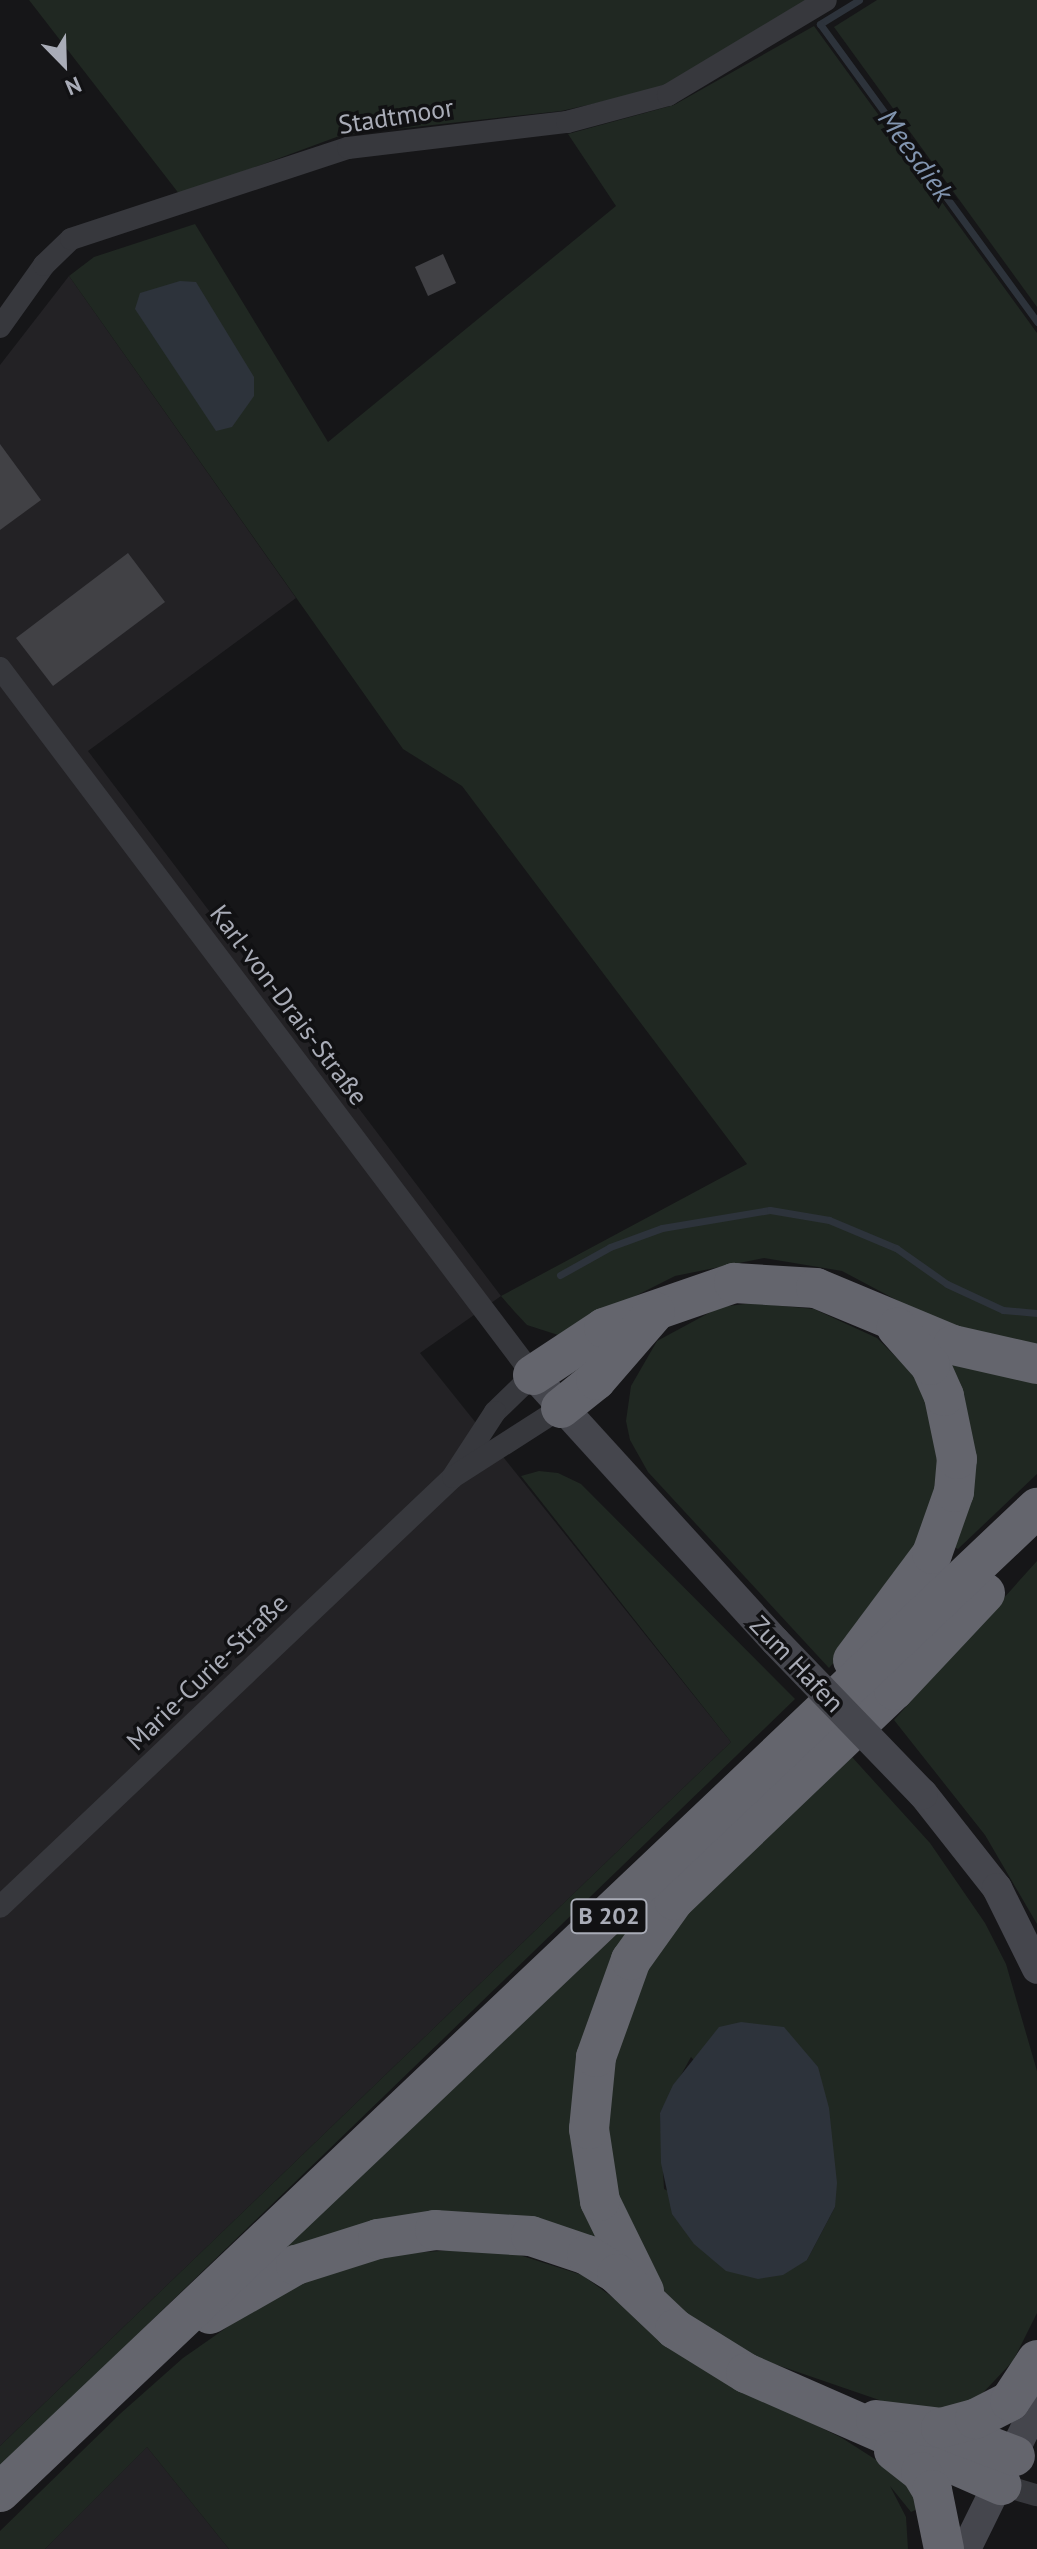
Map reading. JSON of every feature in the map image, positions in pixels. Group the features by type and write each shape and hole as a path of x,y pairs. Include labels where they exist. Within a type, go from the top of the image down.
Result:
{"highway":[{"path":"533,1375 582,1340 695,1293 734,1283 777,1282 816,1288 953,1345 1037,1364"},
{"path":"561,1408 596,1380 655,1312"},
{"path":"800,1736 932,1554 954,1492 957,1459 944,1396 930,1365 892,1322"},
{"name":"B 202","path":"0,2492 1037,1508"},
{"path":"650,2305 600,2201 589,2129 596,2057 631,1960 674,1900 894,1690 1037,1537"},
{"path":"86,2409 207,2316 274,2276 329,2252 405,2234 494,2231 557,2243 617,2274 650,2305 713,2355 881,2436 1022,2475"},
{"path":"837,2415 941,2428 975,2419 1010,2401 1037,2360"},
{"path":"941,2428 1022,2475"},
{"path":"881,2436 921,2472 932,2490 944,2549"}],"main road":[{"name":"Zum Hafen","path":"533,1375 775,1641 923,1794 997,1888 1037,1969"},
{"path":"966,2549 1022,2475 1037,2405"}],"street":[{"name":"Stadtmoor","path":"0,327 44,265 71,239 348,148 567,122 668,95 826,0"},
{"name":"Karl-von-Drais-Straße","path":"0,668 533,1375"},
{"name":"Marie-Curie-Straße","path":"452,1478 495,1412 533,1375"},
{"name":"Marie-Curie-Straße","path":"0,1907 452,1478 561,1408"}],"shaded area":[{"path":"29,0 811,0 664,88 561,111 342,135 180,195"},
{"path":"877,0 1037,0 1037,307 834,27"},
{"path":"814,26 1037,333 1037,1349 1002,1344 921,1313 842,1271 764,1258 675,1276 558,1335 527,1325 514,1311 501,1296 747,1164 462,786 403,749 69,276 94,257 195,224 328,442 616,206 568,134 674,105"},
{"path":"69,276 296,598 88,751 501,1296 420,1353 731,1742 0,2446 0,365"},
{"path":"180,281 196,282 254,377 254,396 232,427 216,431 135,309 140,293"},
{"path":"753,1303 814,1309 877,1338 919,1380 939,1432 939,1507 875,1616 829,1668 648,1472 630,1440 626,1421 631,1386 657,1341 720,1307"},
{"path":"935,1351 1037,1379 1037,1474 958,1549 954,1547"},
{"path":"539,1471 558,1473 581,1484 795,1699 0,2467 0,2446 731,1742 521,1476"},
{"path":"1037,1561 1037,1924 985,1835 894,1720"},
{"path":"852,1757 930,1843 985,1923 1006,1964 1037,2071 1037,2313 1013,2361 979,2397 982,2407 917,2413 745,2354 694,2322 663,2294 620,2228 603,2108 633,1992 680,1918","holes":["691,2057 835,2207 807,2260 664,2189 660,2113"]},
{"path":"688,1868 612,1976 604,2252 560,2235 262,2264"},
{"path":"741,2022 784,2027 818,2067 829,2108 837,2183 835,2207 807,2260 783,2275 758,2279 726,2271 694,2244 672,2214 661,2163 660,2113 673,2085 719,2027"},
{"path":"455,2250 510,2252 582,2275 735,2386 842,2438 892,2470 924,2506 911,2512 890,2486 906,2517 908,2549 229,2549 147,2447 45,2549 0,2549 0,2531 121,2413 183,2358 259,2305 311,2280 395,2254"},
{"path":"147,2447 229,2549 45,2549"}],"building":[{"path":"443,254 456,283 428,296 415,267"},
{"path":"0,444 41,500 0,530"},
{"path":"128,553 165,602 53,686 16,638"}],"waterway":[{"name":"Meesdiek","path":"859,0 820,24 1037,322"},
{"path":"560,1275 610,1247 662,1228 770,1210 829,1220 896,1248 947,1284 1003,1310 1037,1313"}]}
